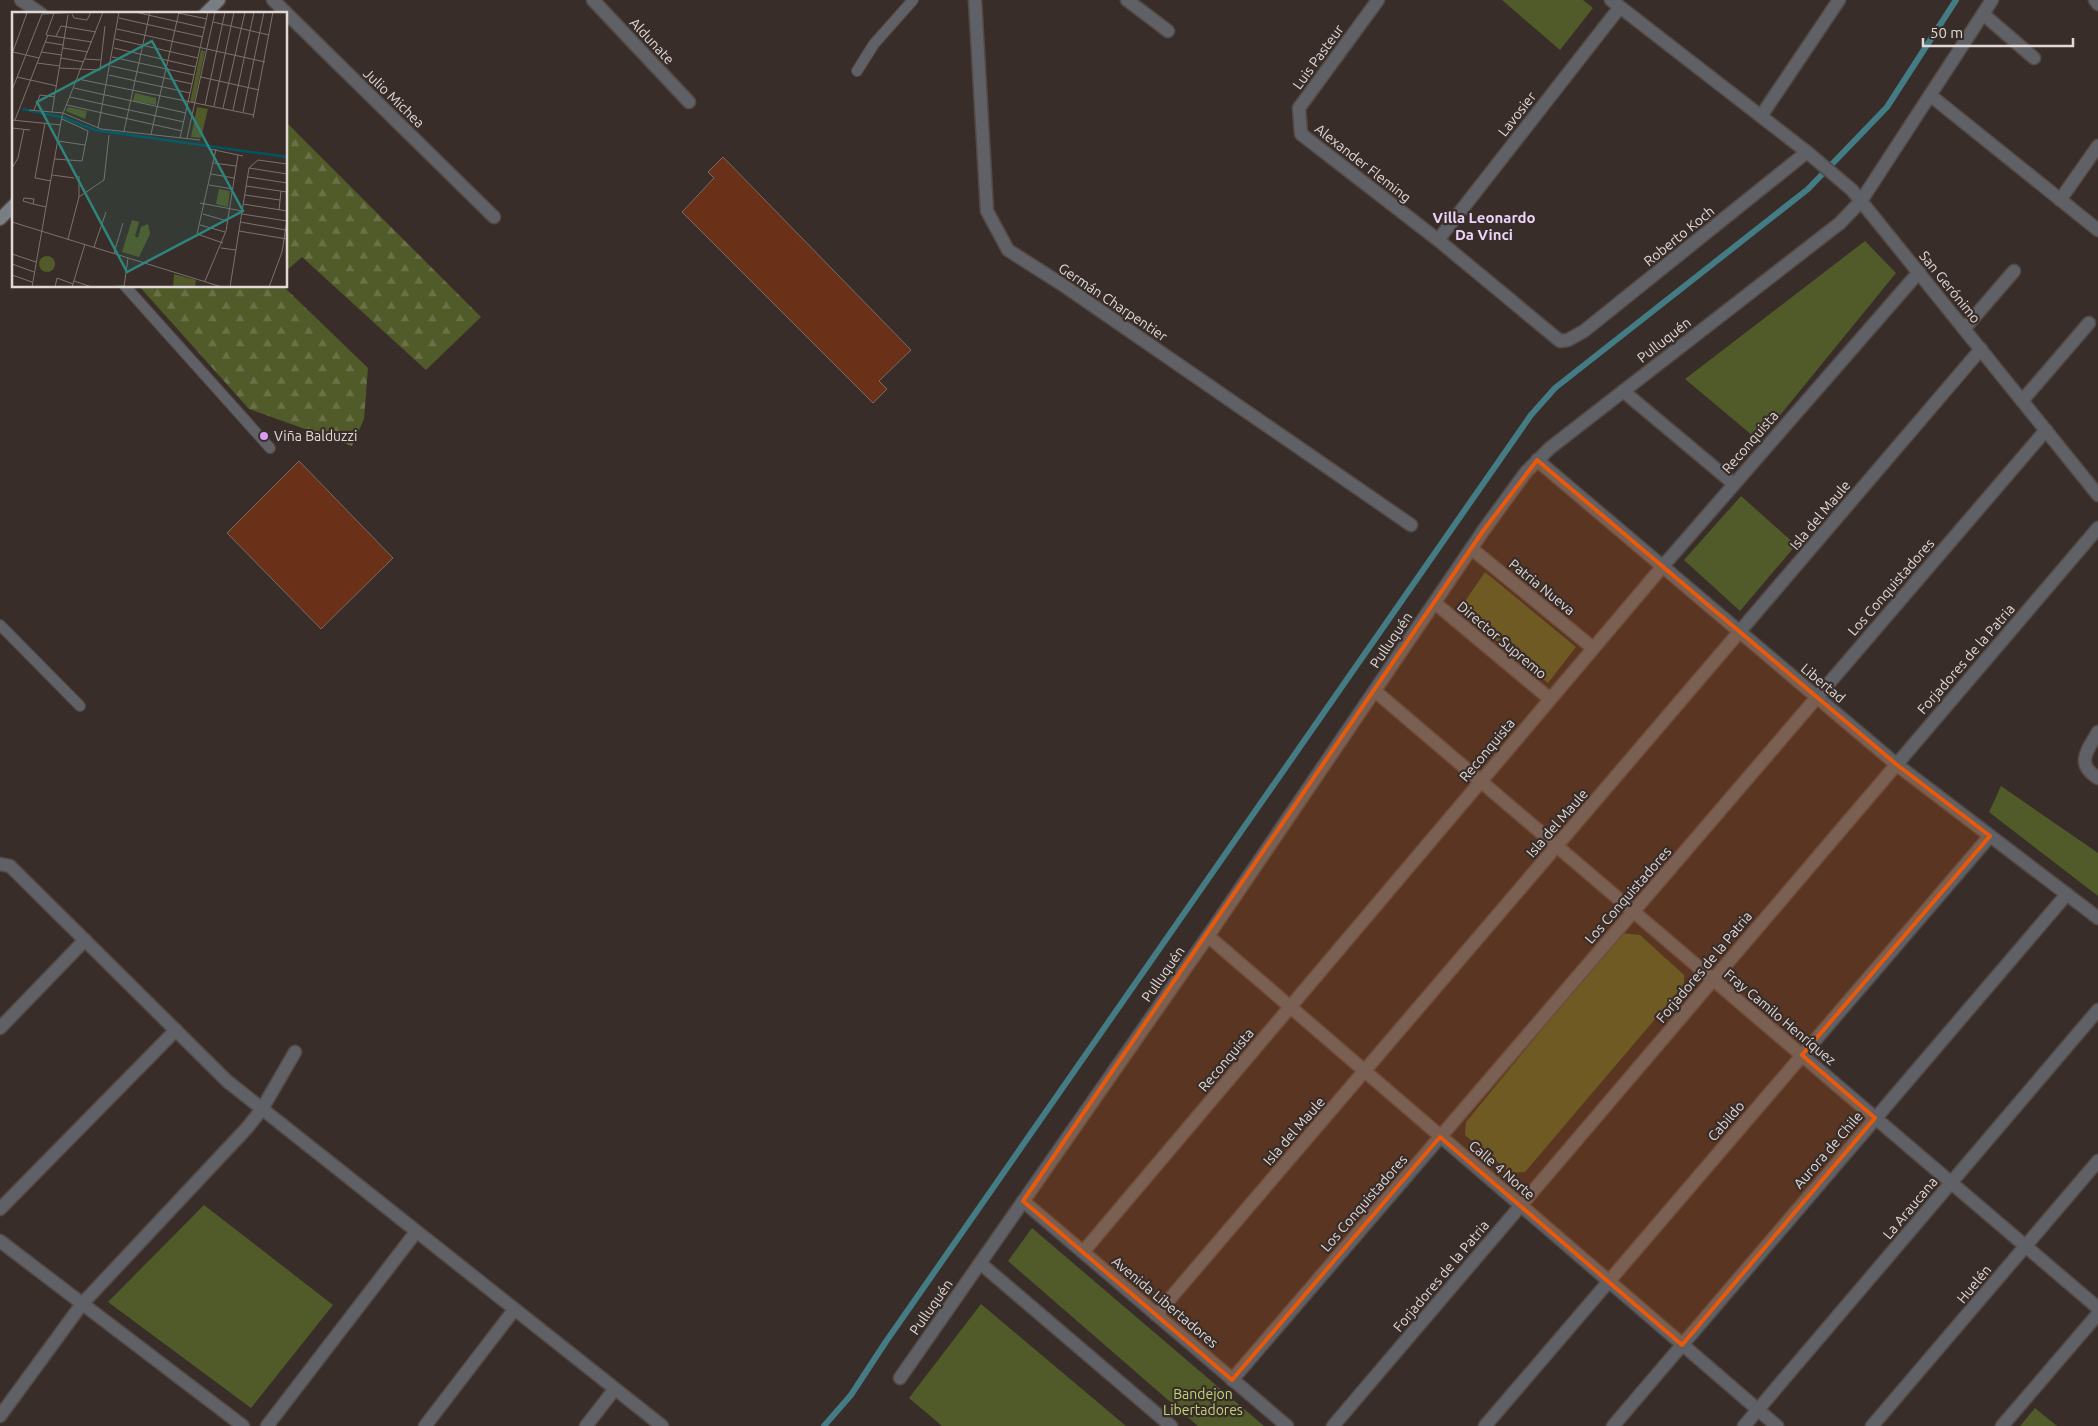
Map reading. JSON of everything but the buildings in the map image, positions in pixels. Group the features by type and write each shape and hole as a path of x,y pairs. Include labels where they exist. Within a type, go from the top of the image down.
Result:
{"main road":[{"path":"207,12 219,0"},
{"path":"0,219 12,207"}],"street":[{"path":"21,0 38,12"},
{"name":"Julio Michea","path":"273,0 285,12"},
{"name":"Aldunate","path":"593,0 689,102"},
{"name":"Germán Charpentier","path":"975,0 986,211 1008,250 1066,287 1411,524"},
{"path":"1128,0 1168,31"},
{"name":"Luis Pasteur","path":"1299,108 1378,0"},
{"path":"1761,116 1839,0"},
{"name":"Pulluquén","path":"900,1378 1208,936 1515,485 1537,460 1840,223 1861,201 1992,0"},
{"path":"2095,0 2098,4"},
{"name":"San Gerónimo","path":"1615,3 1811,156 1837,177 1861,201 2046,430 2095,486"},
{"name":"Lavosier","path":"1438,240 1615,3"},
{"path":"1984,14 2034,58"},
{"name":"Julio Michea","path":"288,15 494,216"},
{"path":"1930,95 2098,230"},
{"name":"Alexander Fleming","path":"1299,108 1300,134 1438,240 1560,341 1568,340"},
{"path":"2060,200 2098,146"},
{"name":"Roberto Koch","path":"1568,340 1584,331 1811,156"},
{"path":"1964,328 2014,271"},
{"name":"Reconquista","path":"1083,1252 1593,648 1919,272"},
{"path":"2022,400 2089,324"},
{"name":"Isla del Maule","path":"1156,1315 1981,350"},
{"path":"1623,391 1734,484"},
{"name":"Los Conquistadores","path":"1232,1380 2046,430"},
{"name":"Libertad","path":"1537,460 1896,764 2098,918"},
{"name":"Forjadores de la Patria","path":"1333,1426 2098,528"},
{"name":"Patria Nueva","path":"1472,548 1593,648"},
{"name":"Director Supremo","path":"1435,603 1550,700"},
{"name":"Fray Camilo Henríquez","path":"1375,691 2098,1308"},
{"path":"2098,732 2085,756 2084,763 2088,771 2098,778"},
{"name":"Cabildo","path":"1485,1426 1990,836"},
{"path":"0,864 10,866 227,1081 614,1390 662,1426"},
{"name":"Aurora de Chile","path":"1613,1426 2067,894"},
{"name":"Calle 4 Norte","path":"1208,936 1777,1426"},
{"path":"0,1028 85,940"},
{"name":"La Araucana","path":"1744,1426 2098,1010"},
{"path":"0,1209 176,1030"},
{"path":"8,1426 0,1418 82,1304 247,1128 262,1110 295,1052"},
{"name":"Huelén","path":"1872,1426 2098,1161"},
{"name":"Avenida Libertadores","path":"1023,1201 1287,1426"},
{"path":"267,1426 416,1232"},
{"path":"0,1241 243,1426"},
{"path":"980,1263 1171,1426"},
{"path":"425,1426 514,1310"},
{"path":"2002,1426 2098,1314"},
{"path":"586,1426 614,1390"}],"lane":[{"path":"857,71 874,44 913,0"},
{"path":"127,288 270,448"},
{"path":"0,625 80,706"}],"highlighted area":[{"path":"1537,460 1896,764 1990,836 1802,1055 1875,1118 1682,1345 1440,1137 1232,1380 1023,1201 1483,531"}],"green space":[{"path":"1502,0 1583,0 1593,8 1560,50"},
{"path":"288,124 481,317 426,370 302,257 288,269"},
{"path":"1865,241 1896,273 1759,441 1685,379"},
{"path":"141,288 285,288 368,368 364,419 352,446 249,409"},
{"path":"1741,496 1796,545 1740,611 1684,560"},
{"path":"1485,572 1576,647 1548,683 1459,610"},
{"path":"2001,786 2098,853 2098,896 1989,812"},
{"path":"1621,933 1640,935 1684,975 1684,985 1525,1172 1511,1173 1465,1135 1466,1122"},
{"path":"204,1205 333,1305 251,1408 108,1302"},
{"name":"Bandejon Libertadores","path":"1032,1228 1264,1426 1198,1426 1008,1261"},
{"path":"981,1304 1126,1426 942,1426 909,1398"},
{"path":"2035,1408 2057,1426 2020,1426"}],"waterway":[{"path":"824,1426 851,1395 885,1343 1531,415 1555,388 1808,189 1887,107 1956,0"}],"place":[{"name":"Viña Balduzzi","path":"264,436"}],"district":[{"name":"Villa Leonardo Da Vinci","path":"1484,226"}]}
